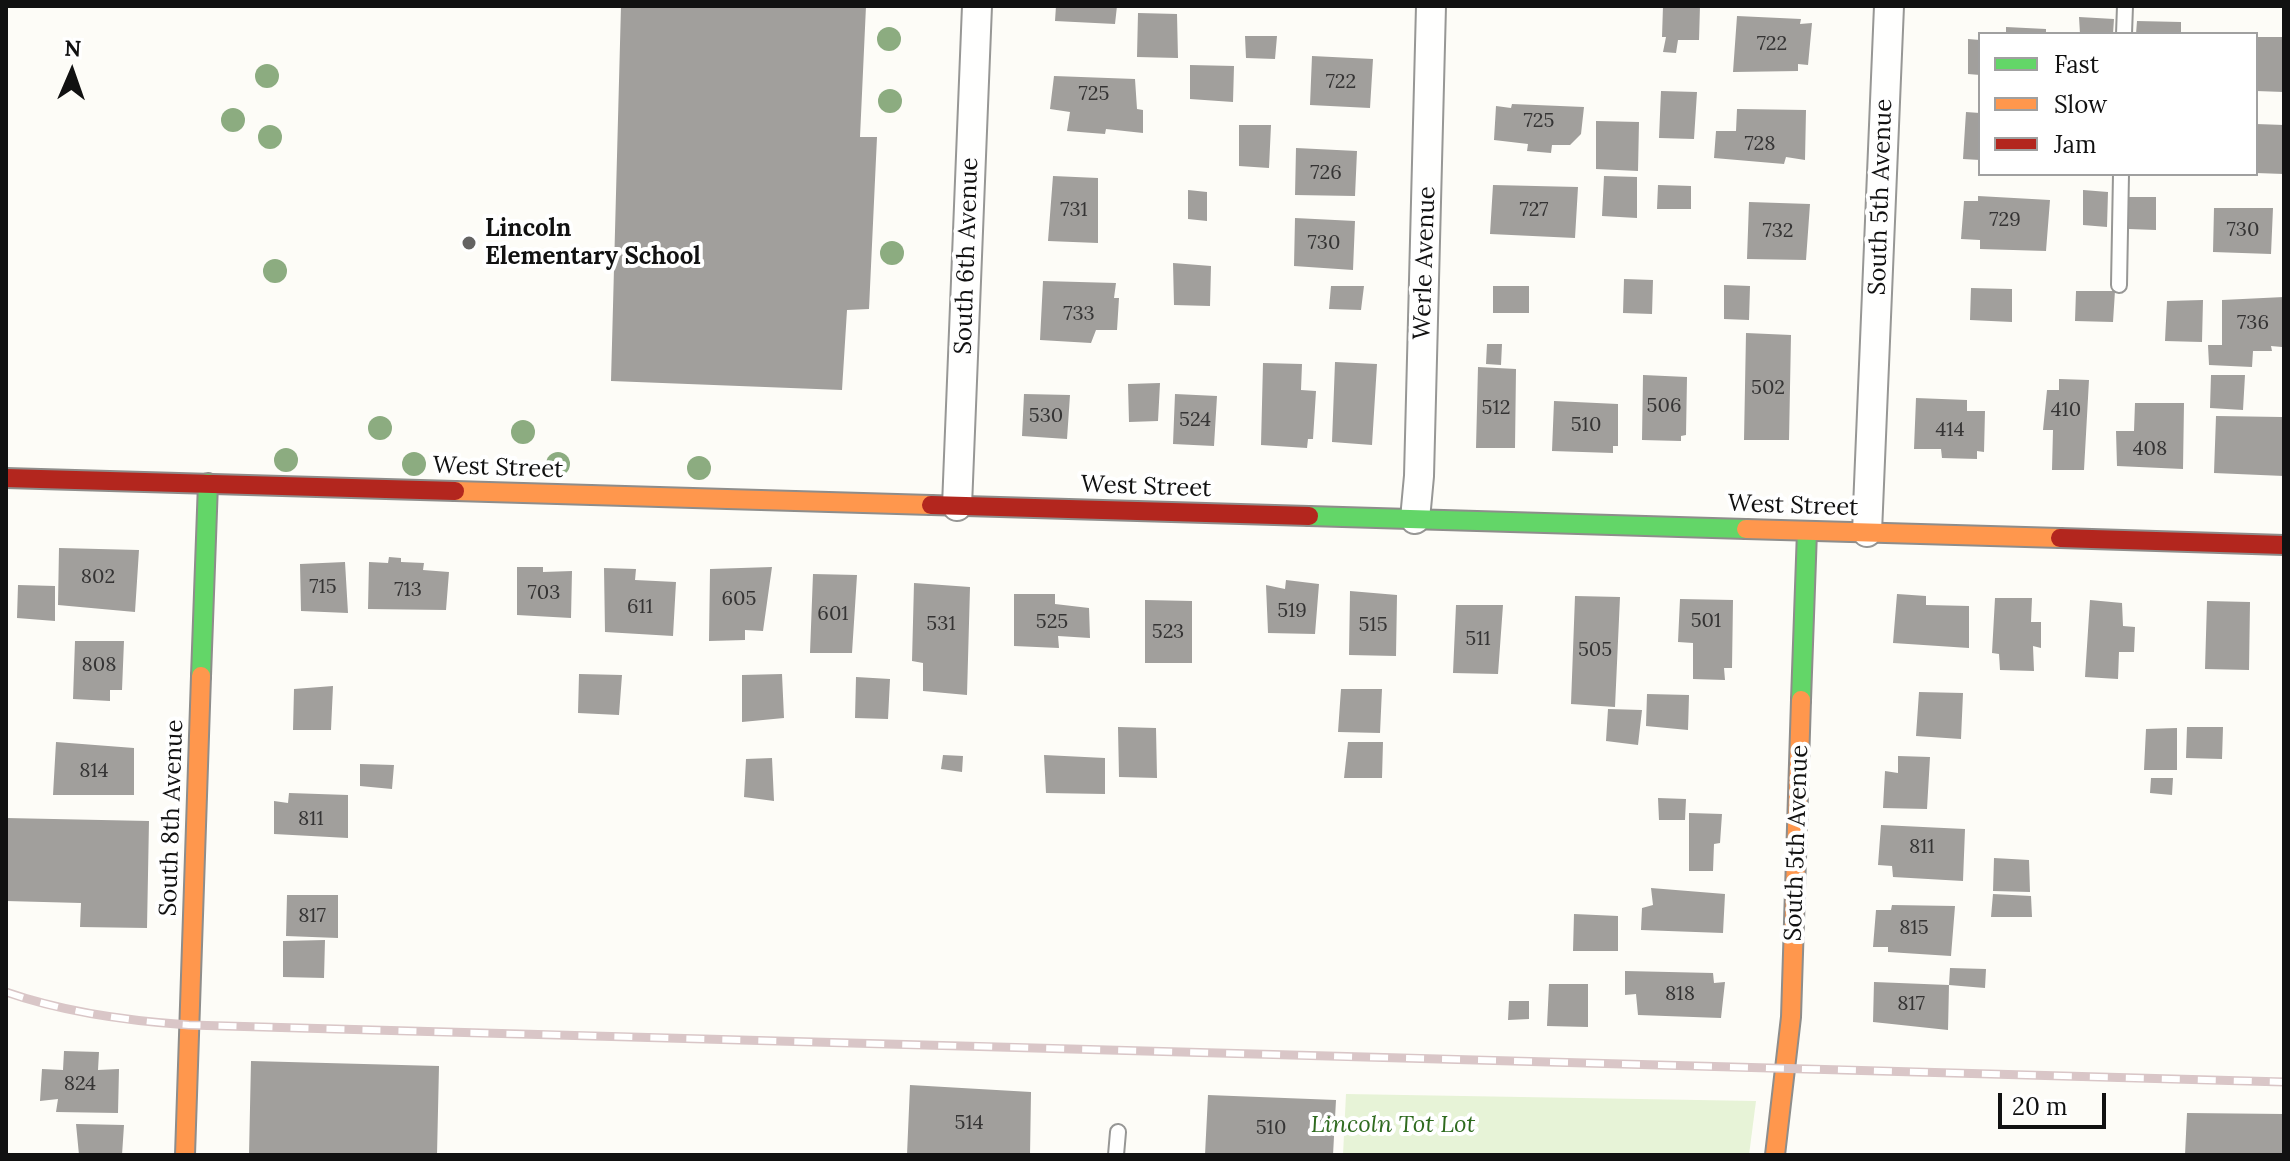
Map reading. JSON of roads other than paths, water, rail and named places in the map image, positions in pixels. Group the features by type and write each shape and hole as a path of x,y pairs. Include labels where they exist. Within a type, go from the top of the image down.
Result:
{"street":[{"name":"South 6th Avenue","path":"957,506 977,6"},
{"name":"Werle Avenue","path":"1415,519 1419,476 1431,6"},
{"name":"South 5th Avenue","path":"1867,532 1889,6"},
{"name":"West Street","path":"6,478 2284,545"},
{"name":"South 8th Avenue","path":"185,1155 208,483"},
{"name":"South 5th Avenue","path":"1775,1155 1791,1017 1807,531"}],"lane":[{"path":"2124,32 2125,6"},
{"path":"2119,285 2121,176"},
{"path":"1116,1155 1118,1132"}],"railway":[{"path":"6,992 96,1014 189,1025 2284,1082"}],"place":[{"name":"Lincoln Elementary School","path":"469,243"}],"park label":[{"name":"Lincoln Tot Lot","path":"1393,1125"}]}
